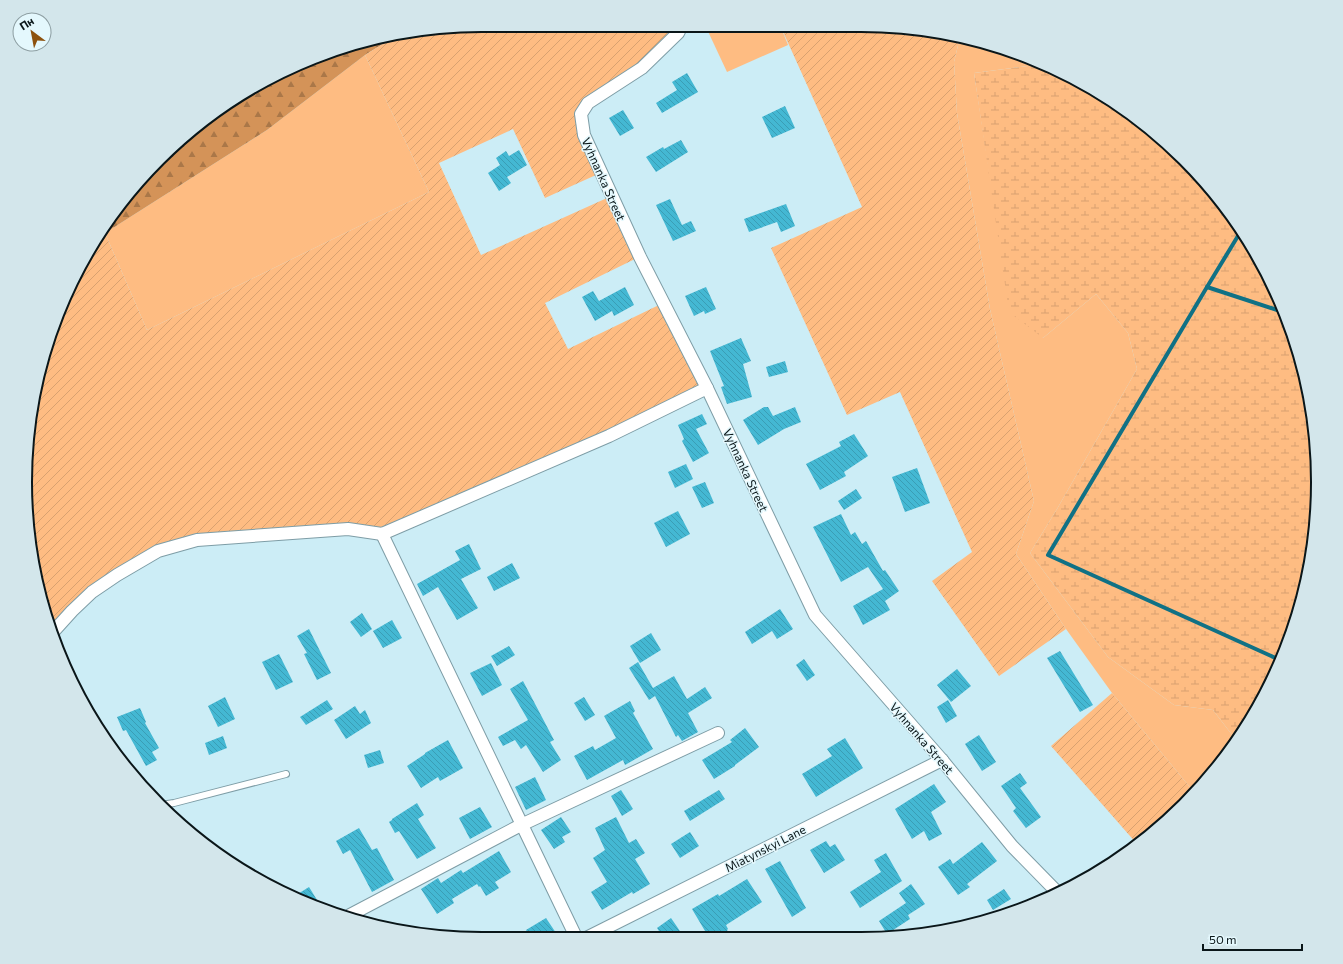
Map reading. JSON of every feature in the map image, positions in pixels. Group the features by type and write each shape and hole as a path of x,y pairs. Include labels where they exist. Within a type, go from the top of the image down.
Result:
{"street":[{"name":"Vyhnanka Street","path":"678,32 642,68 588,103 581,114 584,135 633,242 707,388 815,615 942,760 1012,846 1054,889"},
{"path":"56,628 92,592 117,575 158,551 197,540 348,529 382,534 609,436 707,388"},
{"path":"382,534 458,688 521,825 574,932"},
{"path":"354,913 521,825 718,733"},
{"name":"Miatynskyi Lane","path":"598,932 942,760"}],"lane":[{"path":"168,804 286,774"}],"green space":[{"path":"672,32 638,64 585,99 576,112 579,137 596,175 545,198 513,129 439,163 481,255 607,198 635,259 545,303 568,349 659,305 700,386 608,432 382,530 156,547 55,624 47,598 41,570 33,511 32,482 36,423 47,366 56,337 78,283 92,257 106,235 147,330 429,192 365,55 384,43 423,36 453,33"},
{"path":"708,32 783,32 788,45 727,72"},
{"path":"783,32 890,33 920,36 959,43 954,62 957,113 990,309 1034,501 1016,554 1066,629 999,676 932,581 972,552 900,392 847,415 771,248 862,207"},
{"path":"384,43 365,55 267,130 109,230 144,185 164,164 208,125 232,108 283,78 310,66 366,47"},
{"path":"959,43 977,47 1032,66 974,73 991,184 1043,338 1096,294 1128,333 1137,369 1057,509 1030,553 1108,657 1174,705 1213,710 1233,735 1218,756 1191,788 1112,693 1066,629 1016,554 1034,501 990,309 957,113 954,62"},
{"path":"365,55 429,192 147,330 106,235 109,230 267,130"},
{"path":"1032,66 1086,92 1135,125 1179,164 1218,208 1251,257 1277,310 1296,366 1307,423 1311,482 1307,541 1296,598 1277,654 1251,707 1233,735 1213,710 1174,705 1108,657 1030,553 1057,509 1137,369 1128,333 1096,294 1043,338 1009,312 974,73"},
{"path":"1112,693 1191,788 1158,820 1134,840 1051,746"}],"building":[{"path":"687,73 698,92 662,113 656,103 677,90 672,82"},
{"path":"785,106 795,128 772,138 762,117"},
{"path":"623,110 634,128 620,136 609,118"},
{"path":"681,140 688,152 656,172 646,157 663,147 664,149"},
{"path":"519,150 527,165 507,177 511,183 499,191 488,173 500,165 496,158 506,151 509,156"},
{"path":"670,199 682,225 691,221 696,231 673,241 656,205"},
{"path":"786,204 795,226 781,232 777,222 749,232 744,219"},
{"path":"625,287 634,305 614,316 612,311 595,321 582,297 593,291 599,301"},
{"path":"706,287 716,309 705,314 704,311 694,316 685,296"},
{"path":"741,338 751,361 743,364 752,397 727,404 721,387 724,386 710,351"},
{"path":"785,361 788,372 769,377 766,367"},
{"path":"764,407 768,407 773,416 795,407 801,422 784,429 758,445 743,420"},
{"path":"702,414 707,424 696,429 709,453 693,462 682,441 684,439 678,425"},
{"path":"854,434 868,456 844,472 846,476 820,490 806,464 841,446 839,442"},
{"path":"686,464 693,479 675,488 668,472"},
{"path":"917,468 930,503 905,512 892,477"},
{"path":"705,482 714,503 702,508 692,487"},
{"path":"856,489 862,498 844,510 838,501"},
{"path":"678,511 690,534 666,547 654,523"},
{"path":"841,514 851,535 855,532 862,544 866,541 883,571 885,570 899,591 885,601 890,610 863,625 853,606 883,589 868,567 841,582 813,527"},
{"path":"469,544 481,569 461,579 478,608 457,620 438,587 423,596 417,584 460,560 455,551"},
{"path":"512,563 520,578 494,591 487,577"},
{"path":"780,609 793,629 777,639 772,631 752,644 745,632"},
{"path":"362,613 372,629 361,637 350,622"},
{"path":"392,620 402,638 383,648 373,631"},
{"path":"309,629 331,673 317,680 304,654 307,653 297,636"},
{"path":"651,633 661,650 640,663 630,646"},
{"path":"509,646 515,655 497,666 491,656"},
{"path":"1060,651 1093,705 1080,712 1047,658"},
{"path":"279,654 293,682 276,690 262,662"},
{"path":"804,659 815,675 807,681 796,665"},
{"path":"638,662 653,688 674,676 687,699 705,687 712,698 688,713 698,732 682,741 678,735 676,737 655,696 649,700 629,668"},
{"path":"491,663 502,685 482,696 470,673"},
{"path":"957,669 971,686 951,702 937,685"},
{"path":"523,681 554,740 550,742 561,760 543,772 526,745 521,749 515,740 503,746 498,737 528,720 510,689"},
{"path":"225,697 235,719 218,727 208,706"},
{"path":"584,697 595,715 585,721 574,703"},
{"path":"327,700 333,709 306,725 300,717"},
{"path":"948,700 957,716 946,723 937,707"},
{"path":"630,701 635,711 633,713 653,749 625,765 623,760 587,780 574,756 593,746 595,750 616,738 604,716"},
{"path":"355,706 360,714 365,710 371,723 346,739 334,720"},
{"path":"140,708 146,722 145,723 159,748 152,752 157,760 146,766 126,730 123,731 117,717"},
{"path":"745,728 759,747 735,766 714,779 702,760 732,742 730,740"},
{"path":"979,735 996,762 982,771 965,744"},
{"path":"223,736 227,748 209,755 205,743"},
{"path":"845,738 863,768 816,797 802,774 832,756 827,749"},
{"path":"448,740 463,768 440,781 438,777 421,788 407,766 425,753"},
{"path":"380,750 384,763 368,768 364,755"},
{"path":"1020,773 1027,783 1020,788 1041,817 1026,828 1013,811 1016,808 1001,786"},
{"path":"535,777 546,800 526,810 515,787"},
{"path":"934,784 946,802 931,812 942,834 929,841 924,831 912,839 895,809"},
{"path":"621,790 633,809 622,816 611,796"},
{"path":"719,790 725,799 690,821 684,811"},
{"path":"417,803 424,815 418,819 436,848 417,859 399,831 395,833 389,822"},
{"path":"480,807 492,827 470,839 459,818"},
{"path":"561,817 571,832 562,837 565,842 554,849 541,830"},
{"path":"616,817 629,843 636,839 645,853 635,859 650,884 633,894 632,892 602,910 591,892 607,882 593,858 605,850 595,828"},
{"path":"359,828 372,850 377,848 394,880 372,892 350,850 343,854 336,841"},
{"path":"690,832 699,846 680,858 671,844"},
{"path":"826,841 830,847 835,844 845,860 824,873 810,850"},
{"path":"982,842 997,861 967,884 970,887 958,895 938,867 950,859 953,864"},
{"path":"499,851 511,872 495,882 499,888 486,896 477,884 452,899 454,903 437,914 421,889 438,878 441,883 461,870 463,873"},
{"path":"886,853 902,881 860,908 850,892 881,872 874,860"},
{"path":"780,861 806,908 792,917 765,869"},
{"path":"747,879 762,902 726,925 728,932 706,932 692,909 718,894 719,896"},
{"path":"911,884 925,904 908,915 910,919 892,931 885,931 879,921 906,903 899,893"},
{"path":"309,887 318,901 310,898 299,893"},
{"path":"1004,889 1011,899 993,910 987,900"},
{"path":"546,918 555,932 527,932 526,930"},
{"path":"671,918 681,932 660,932 657,928"}],"waterway":[{"path":"1238,236 1048,555 1275,658"},
{"path":"1207,287 1277,310"}]}
